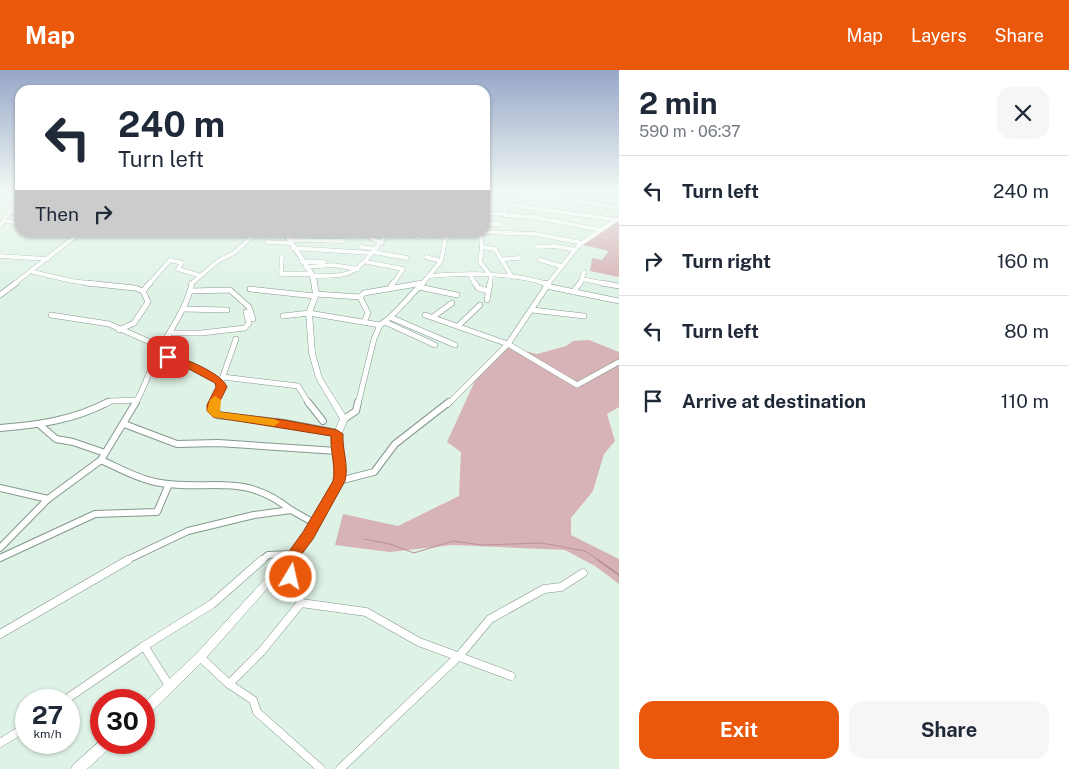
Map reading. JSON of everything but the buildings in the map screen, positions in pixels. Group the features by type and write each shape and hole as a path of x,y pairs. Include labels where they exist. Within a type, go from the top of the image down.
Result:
{"main road":[{"path":"155,701 200,657 294,554 308,536 339,481 341,471 337,451 337,434 344,419 315,369 312,353 310,313 316,295 308,270 289,241"},
{"path":"77,769 94,754"}],"street":[{"path":"573,225 601,230"},
{"path":"339,481 374,472 396,444 442,410 508,344 547,285 575,250 609,225"},
{"path":"490,232 535,234 582,243"},
{"path":"0,295 33,272 75,237"},
{"path":"0,548 48,499 101,460 124,424 157,355 165,344 183,309 191,291 190,283 198,275 234,253 252,237"},
{"path":"343,250 344,237"},
{"path":"370,237 382,243"},
{"path":"308,270 343,277 367,262 385,237"},
{"path":"344,419 356,411 374,339 380,325 392,318 403,302 430,276 441,261 445,240 447,237"},
{"path":"481,237 482,246 480,262 491,276 488,300"},
{"path":"289,241 343,250 374,251"},
{"path":"267,242 344,241"},
{"path":"482,246 496,249 504,259 512,277"},
{"path":"537,247 556,246 575,250"},
{"path":"360,247 407,258"},
{"path":"0,256 48,259"},
{"path":"282,256 281,277 333,265 358,269"},
{"path":"426,257 441,261"},
{"path":"504,259 520,258"},
{"path":"142,291 170,260 182,263 178,269 198,275"},
{"path":"540,260 561,266"},
{"path":"308,270 324,262"},
{"path":"250,289 360,297 364,293 382,290 391,286 403,269 367,262"},
{"path":"33,272 72,281 135,288 142,291 148,302 143,311 134,324 119,330"},
{"path":"430,276 464,272 470,275 525,277 573,292 619,301"},
{"path":"573,292 582,279 584,272"},
{"path":"470,275 478,288 488,291"},
{"path":"582,279 619,286"},
{"path":"380,285 391,286 423,283"},
{"path":"419,287 456,295"},
{"path":"191,291 230,290 249,307 253,319"},
{"path":"360,297 368,312 364,322"},
{"path":"433,317 452,303"},
{"path":"458,326 480,305"},
{"path":"183,309 228,310"},
{"path":"532,310 584,316"},
{"path":"170,333 201,333 245,328 249,323 246,312"},
{"path":"284,316 310,313 380,325"},
{"path":"51,315 109,324 150,342 165,344"},
{"path":"425,315 508,344 576,385 619,362"},
{"path":"392,318 455,345"},
{"path":"385,322 435,345"},
{"path":"236,339 221,387 213,405 213,411 217,415 284,423 337,434"},
{"path":"157,355 177,359 222,379 298,386 302,389 308,402 318,410 323,421"},
{"path":"0,428 40,425 89,412 111,401 137,400"},
{"path":"124,424 176,444 218,443 337,451"},
{"path":"40,425 56,439 73,442 105,453"},
{"path":"101,460 154,482 249,486 281,500 292,510 314,523"},
{"path":"0,558 95,514 157,512 169,484"},
{"path":"0,488 48,499"},
{"path":"0,634 122,563 188,531 254,515 292,510"},
{"path":"80,690 144,646 212,604 268,555 294,554 291,577 301,603"},
{"path":"340,769 460,655 490,619 544,589 561,587 583,573"},
{"path":"301,603 366,612 420,642 460,655 511,676"},
{"path":"229,684 261,652 301,603"},
{"path":"144,646 170,687"},
{"path":"200,657 229,684 253,700 258,712 322,769"},
{"path":"0,743 15,733"}],"shaded area":[{"path":"608,225 619,225 619,277 590,271 592,258 602,260 609,251 579,244"},
{"path":"589,340 619,352 619,407 607,414 615,441 604,454 593,491 571,518 571,535 619,559 619,584 595,566 565,550 452,545 390,552 335,545 343,514 398,526 459,496 461,452 447,442 479,372 508,347 537,354 566,346 573,341"}],"waterway":[{"path":"364,539 390,544 414,553 453,541 482,545 541,543 585,551 600,561"},
{"path":"598,560 619,575"}],"slow traffic":[{"path":"215,400 213,411 217,415 227,418 274,422"}],"route":[{"path":"168,357 177,359 220,381 222,384 213,405 213,411 217,415 227,418 284,423 337,434 336,447 341,471 339,481 308,536 294,554 291,577"}]}
